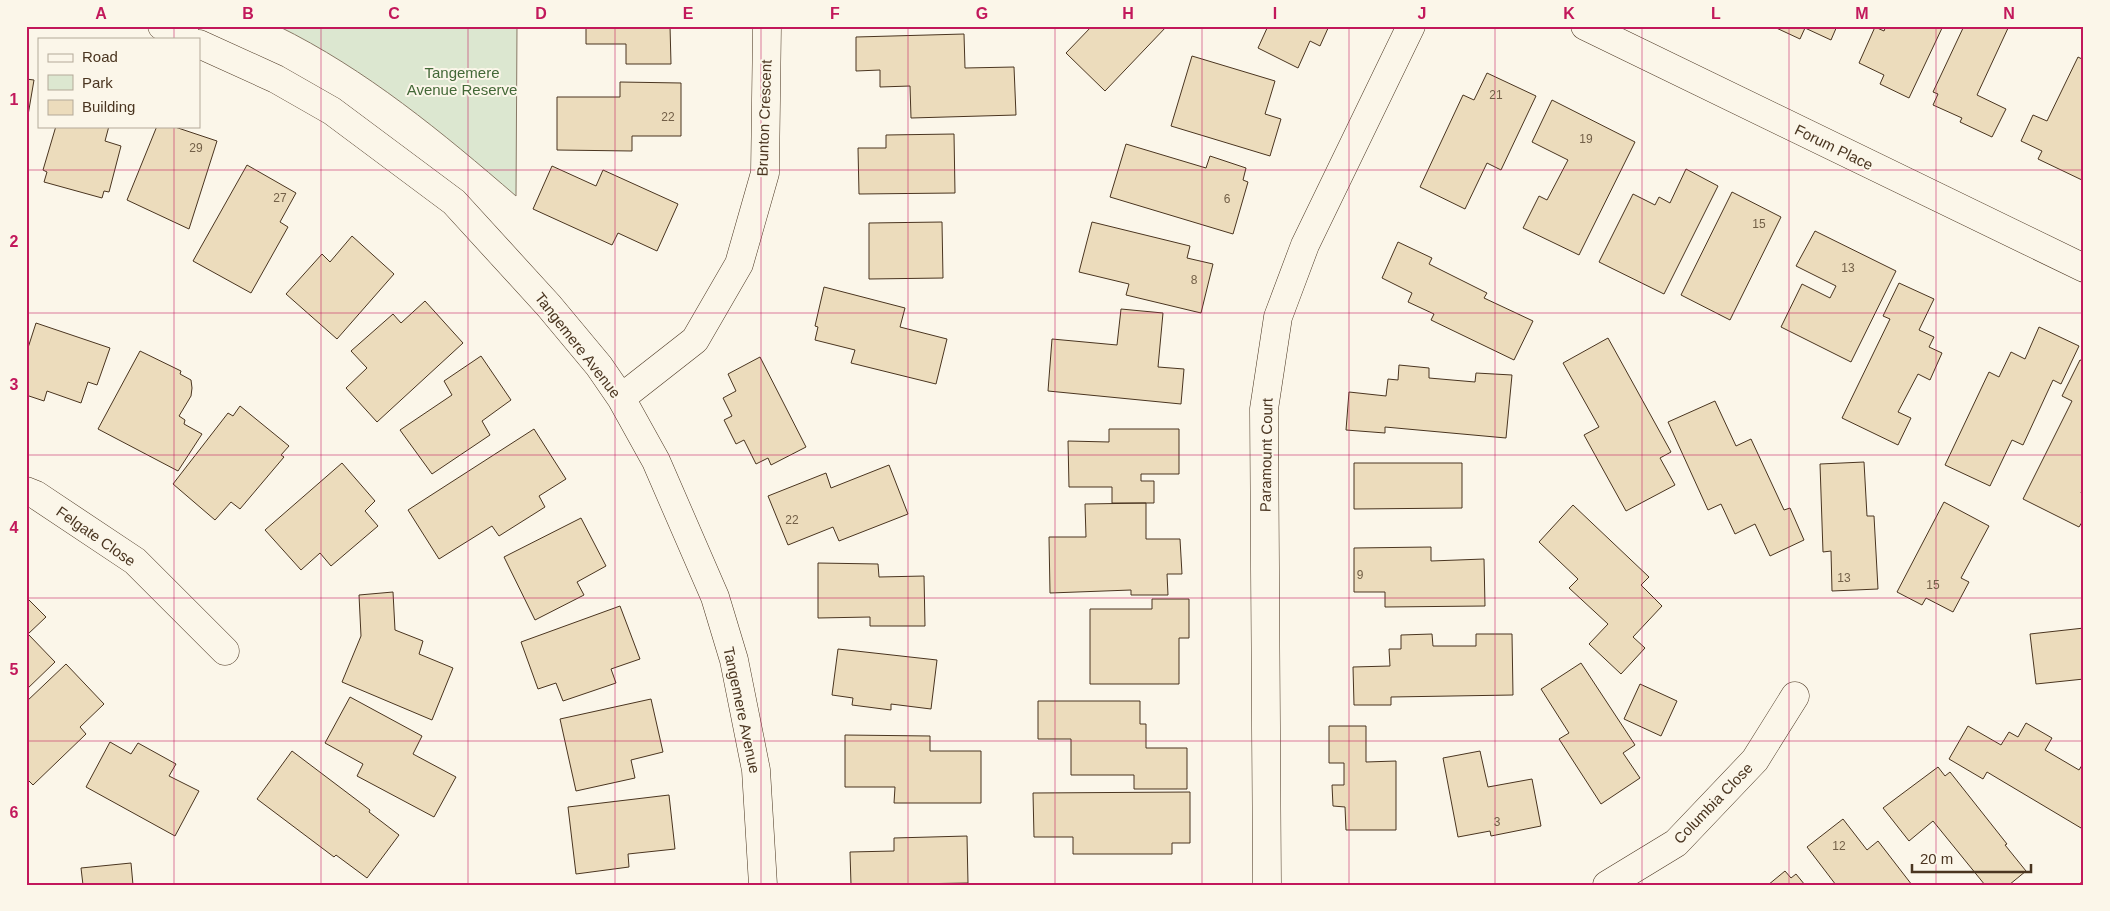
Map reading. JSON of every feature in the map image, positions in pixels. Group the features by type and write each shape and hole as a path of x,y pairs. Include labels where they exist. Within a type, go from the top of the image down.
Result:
{"street":[{"path":"162,26 186,38"},
{"name":"Brunton Crescent","path":"621,398 695,340 739,264 765,173 767,26"},
{"name":"Paramount Court","path":"1267,885 1264,409 1278,317 1305,245 1411,26"},
{"name":"Forum Place","path":"1585,26 2084,268"},
{"name":"Tangemere Avenue","path":"200,44 276,79 332,111 454,202 549,306 599,366 621,398 656,460 715,597 734,660 756,770 763,885"},
{"name":"Felgate Close","path":"26,491 44,500 135,561 225,651"},
{"name":"Columbia Close","path":"1607,885 1676,843 1755,760 1795,696"}],"green space":[{"name":"Tangemere Avenue Reserve","path":"278,26 517,26 516,196 432,126 373,82 310,43"}],"building":[{"path":"586,26 670,26 671,64 626,64 626,44 586,44"},
{"path":"1092,26 1167,26 1105,91 1066,53"},
{"path":"1268,26 1329,26 1320,46 1310,41 1298,68 1258,48"},
{"path":"1772,26 1837,26 1831,40 1805,28 1800,39"},
{"path":"1886,26 1943,26 1909,98 1880,84 1884,75 1859,63 1875,27 1884,31"},
{"path":"1964,26 2009,26 1977,95 2006,109 1992,137 1960,122 1962,118 1933,105 1938,94 1933,92"},
{"path":"964,34 965,68 1014,67 1016,115 911,118 910,86 880,87 880,70 856,71 856,37"},
{"path":"1192,56 1275,81 1265,114 1281,119 1270,156 1171,126"},
{"path":"2078,57 2084,60 2084,176 2082,180 2038,159 2042,151 2021,141 2033,115 2047,121"},
{"path":"1487,73 1536,96 1501,170 1487,163 1465,209 1420,187 1463,95 1474,100"},
{"path":"26,79 34,80 26,127"},
{"path":"620,82 681,83 681,136 632,136 632,151 557,150 557,97 620,97"},
{"path":"1552,100 1635,142 1579,255 1523,228 1539,196 1547,200 1568,160 1532,142"},
{"path":"55,128 108,128 105,141 121,146 109,192 104,191 102,198 44,182 47,172 43,170"},
{"path":"156,128 178,128 217,141 189,229 127,200"},
{"path":"954,134 955,193 859,194 858,148 886,148 886,135"},
{"path":"1126,144 1206,168 1210,156 1246,168 1243,180 1248,182 1233,234 1110,197"},
{"path":"247,165 296,193 280,222 288,227 251,293 193,261"},
{"path":"552,166 596,186 603,170 678,204 657,251 618,233 612,245 533,209"},
{"path":"1686,169 1718,186 1664,294 1599,262 1633,194 1655,205 1659,197 1670,203"},
{"path":"1732,192 1781,217 1730,320 1681,295"},
{"path":"942,222 943,278 869,279 869,223"},
{"path":"1092,222 1190,246 1187,258 1213,264 1201,313 1126,295 1129,284 1079,272"},
{"path":"1815,231 1896,271 1851,362 1781,327 1802,284 1830,298 1836,286 1796,266"},
{"path":"352,236 394,274 337,339 286,294 322,254 330,262"},
{"path":"1398,242 1432,258 1429,264 1487,293 1484,298 1533,321 1514,360 1431,320 1434,314 1408,302 1412,293 1382,278"},
{"path":"1899,283 1934,299 1919,330 1934,337 1929,347 1942,353 1930,380 1918,374 1898,412 1911,418 1898,445 1842,418 1890,319 1883,316"},
{"path":"824,287 905,308 900,327 947,339 936,384 851,363 855,350 815,340 818,327 815,326"},
{"path":"425,301 463,343 377,422 346,388 367,368 351,351 393,314 401,323"},
{"path":"1121,309 1163,313 1158,367 1184,369 1181,404 1048,391 1052,339 1117,345"},
{"path":"36,323 110,348 97,385 88,382 81,403 47,391 44,401 26,395 26,354"},
{"path":"2039,327 2079,346 2061,384 2053,380 2023,445 2012,440 1990,486 1945,465 1989,372 1999,377 2011,352 2025,359"},
{"path":"1608,338 1671,452 1660,458 1675,485 1626,511 1584,435 1599,427 1563,363"},
{"path":"140,351 181,371 180,374 191,380 191,396 179,416 185,420 184,424 202,434 178,471 98,429"},
{"path":"481,356 511,400 482,421 490,435 432,474 400,430 452,395 444,381"},
{"path":"760,357 806,447 771,465 768,458 756,464 744,440 736,444 724,420 732,416 723,398 736,391 728,374"},
{"path":"2080,360 2084,361 2084,486 2081,493 2084,494 2084,519 2079,527 2023,499 2072,401 2062,396"},
{"path":"1399,365 1429,368 1429,378 1475,382 1476,373 1512,375 1506,438 1385,427 1385,433 1346,430 1349,392 1386,396 1388,379 1398,380"},
{"path":"1715,401 1736,446 1751,439 1784,510 1790,508 1804,540 1770,556 1755,524 1735,534 1721,504 1708,510 1668,422"},
{"path":"240,406 289,446 281,455 284,457 240,509 231,502 215,520 173,484 228,413 233,416"},
{"path":"534,429 566,479 539,496 545,507 499,536 492,526 439,559 408,510"},
{"path":"1109,429 1179,429 1179,474 1141,474 1141,481 1154,481 1154,503 1112,503 1112,487 1069,487 1068,441 1109,442"},
{"path":"1864,462 1867,516 1874,516 1878,589 1832,591 1831,551 1823,552 1820,464"},
{"path":"342,463 375,501 365,511 378,526 331,566 320,553 301,570 265,530"},
{"path":"1354,463 1462,463 1462,508 1354,509"},
{"path":"889,465 908,514 839,541 833,527 788,545 768,496 826,473 831,488"},
{"path":"1944,502 1989,526 1961,578 1969,582 1953,612 1926,598 1922,605 1897,592"},
{"path":"1146,503 1146,539 1180,539 1182,574 1167,574 1168,595 1131,595 1131,590 1050,593 1049,537 1086,537 1085,504"},
{"path":"1573,505 1649,577 1641,585 1662,606 1633,637 1645,648 1621,674 1589,644 1608,624 1569,588 1578,579 1539,542"},
{"path":"581,518 606,566 577,582 584,595 535,620 504,557"},
{"path":"1431,547 1431,561 1484,559 1485,606 1385,607 1385,592 1354,592 1354,548"},
{"path":"818,563 878,564 879,577 924,576 925,626 870,626 870,617 818,618"},
{"path":"393,592 395,630 423,641 419,654 453,668 432,720 342,682 361,636 359,595"},
{"path":"26,597 46,617 28,634 55,662 26,690"},
{"path":"1152,599 1189,599 1189,638 1179,638 1179,684 1090,684 1090,609 1152,609"},
{"path":"620,606 640,659 611,669 616,683 563,701 556,683 538,689 521,642"},
{"path":"2084,628 2084,679 2036,684 2030,634"},
{"path":"1432,634 1433,646 1476,646 1476,634 1512,634 1513,695 1391,697 1391,705 1354,705 1353,667 1390,666 1389,649 1401,649 1401,635"},
{"path":"838,649 937,660 931,709 891,704 891,710 852,705 853,698 832,695"},
{"path":"1581,663 1635,745 1623,753 1640,778 1601,804 1559,739 1569,733 1541,689"},
{"path":"66,664 104,704 80,727 86,734 33,785 26,778 26,702"},
{"path":"1640,684 1677,701 1661,736 1624,719"},
{"path":"350,697 422,736 413,754 456,777 434,817 357,776 363,764 325,743"},
{"path":"651,699 663,752 631,760 635,778 576,791 560,719"},
{"path":"1038,701 1140,701 1140,724 1146,724 1146,748 1187,748 1187,789 1134,789 1134,775 1071,775 1071,739 1038,739"},
{"path":"2026,723 2052,738 2045,750 2079,770 2084,762 2084,823 2081,828 1987,772 1983,779 1949,759 1968,726 2001,745 2009,732 2018,737"},
{"path":"1329,726 1366,726 1366,762 1396,761 1396,830 1346,830 1345,807 1333,806 1332,785 1344,785 1344,763 1329,763"},
{"path":"845,735 930,736 930,751 981,751 981,803 894,803 895,787 845,787"},
{"path":"110,742 131,754 138,743 176,764 169,776 199,791 175,836 86,787"},
{"path":"292,751 370,810 369,812 399,835 367,878 336,855 334,857 257,799"},
{"path":"1480,751 1488,787 1532,779 1541,826 1491,836 1490,831 1458,837 1443,758"},
{"path":"1938,767 1945,776 1950,772 2026,871 2009,885 1985,885 1933,821 1909,841 1883,808"},
{"path":"1190,792 1190,843 1172,843 1172,854 1073,854 1073,837 1034,837 1033,793"},
{"path":"669,795 675,849 628,854 629,867 576,874 568,807"},
{"path":"1843,819 1867,850 1878,841 1912,885 1836,885 1807,847"},
{"path":"967,836 968,883 851,885 850,852 894,851 894,838"},
{"path":"131,863 133,885 83,885 81,868"},
{"path":"1785,871 1791,878 1796,874 1805,885 1768,885"}],"power":[{"path":"2078,885 2084,880"}]}
